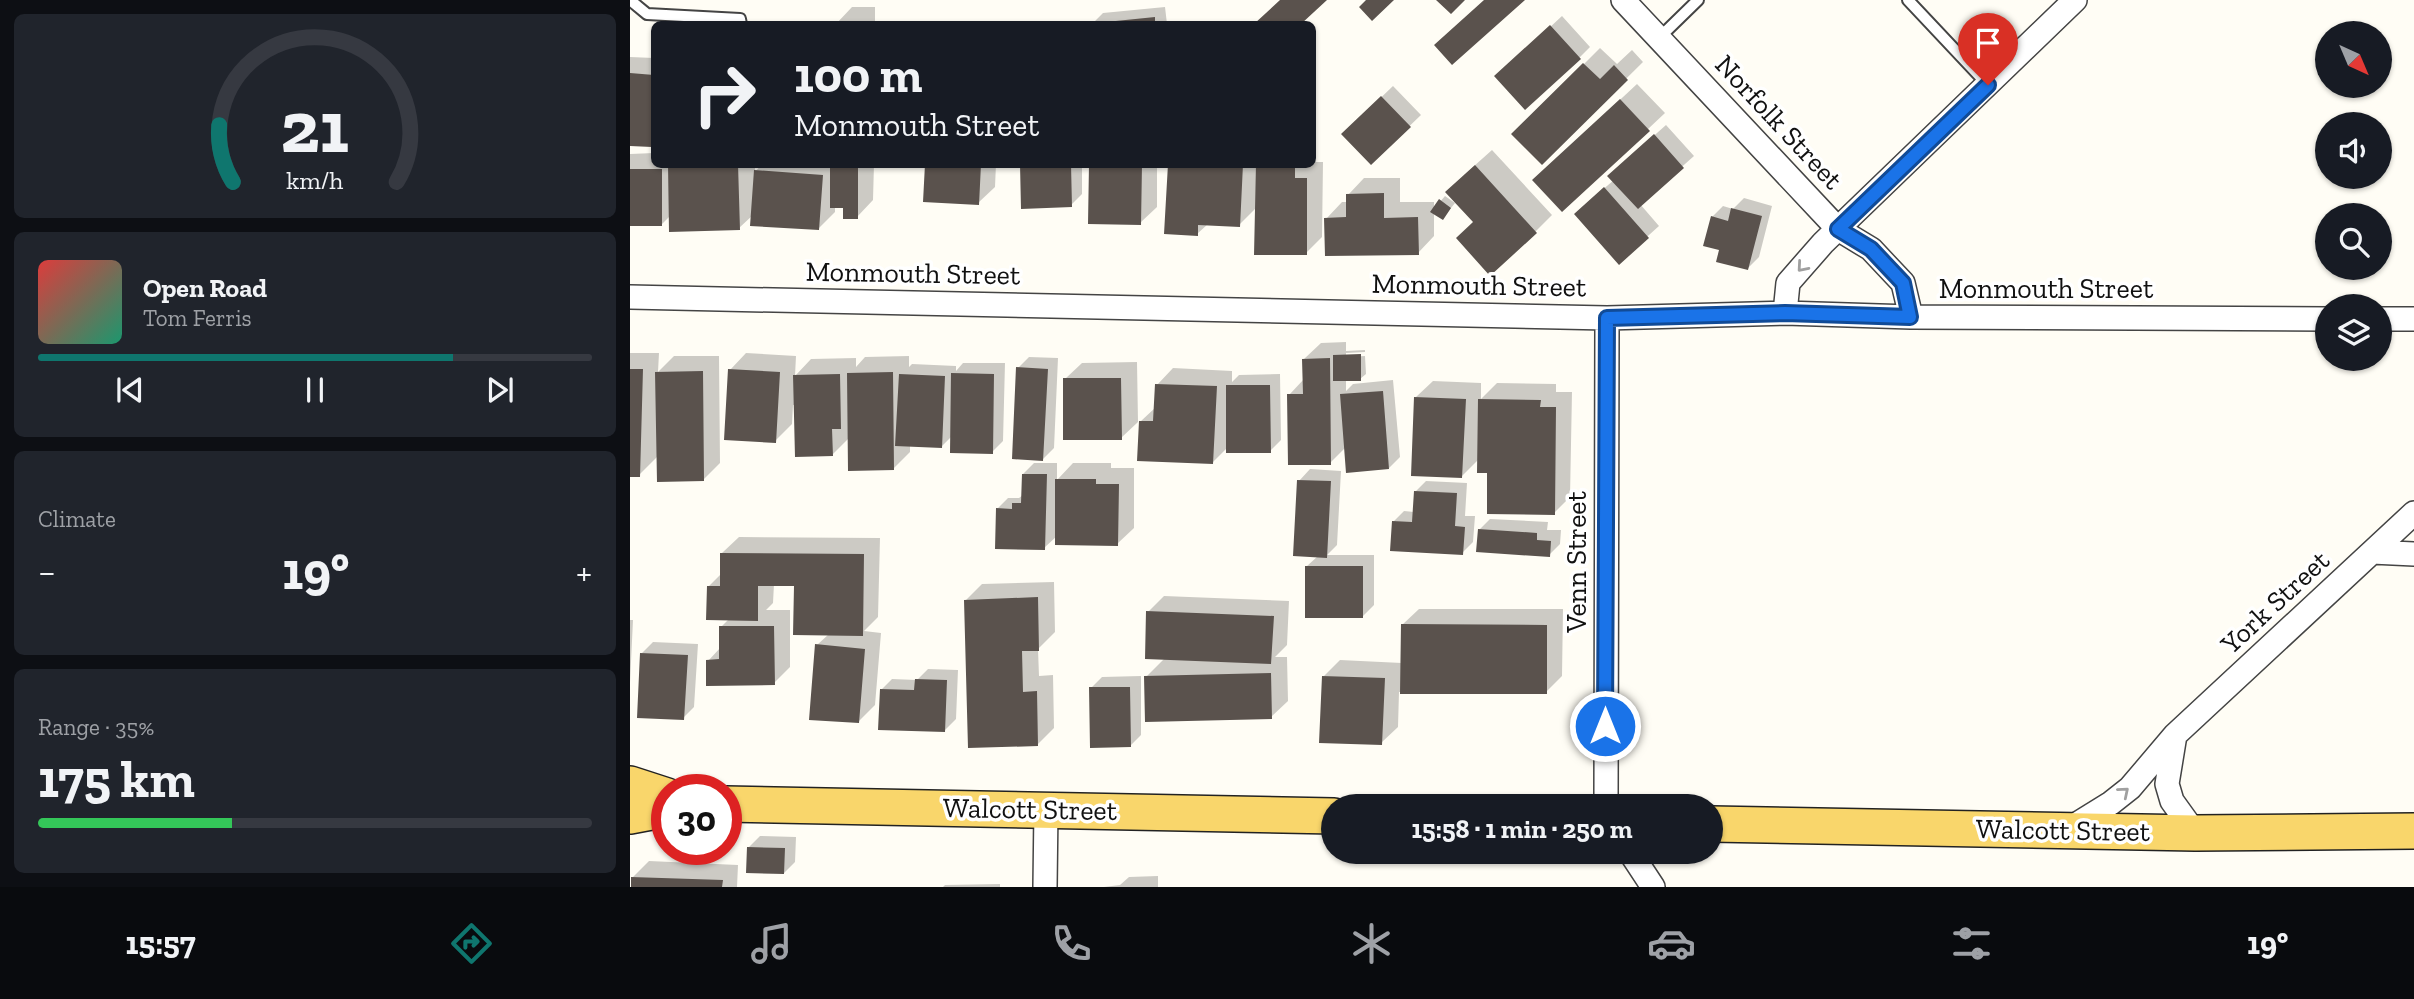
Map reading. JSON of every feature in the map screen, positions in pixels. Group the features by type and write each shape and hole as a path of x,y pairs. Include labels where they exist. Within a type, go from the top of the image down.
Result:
{"main road":[{"path":"630,784 651,791"},
{"name":"Walcott Street","path":"742,804 1321,816"},
{"path":"630,816 651,812"},
{"name":"Walcott Street","path":"1723,824 2195,833 2414,831"}],"street":[{"name":"Norfolk Street","path":"1623,0 1838,229 1871,249 1903,283 1910,317"},
{"path":"1785,313 1788,283 1838,229 2075,0"},
{"name":"Monmouth Street","path":"630,297 1607,318 1785,313 1910,317 2315,318"},
{"name":"Venn Street","path":"1606,794 1607,318"},
{"path":"2392,319 2414,319"},
{"name":"York Street","path":"2067,830 2130,788 2175,735 2414,513"},
{"path":"2372,552 2414,554"},
{"path":"2175,735 2167,784 2172,801 2195,833"},
{"path":"1045,887 1046,809"},
{"path":"1638,864 1653,887"}],"lane":[{"path":"630,0 647,14 740,21"},
{"path":"1658,38 1698,0"},
{"path":"1908,0 1988,85"}],"building":[{"path":"1280,0 1327,0 1304,21 1257,21"},
{"path":"1366,0 1394,0 1372,21 1359,7"},
{"path":"1436,0 1465,0 1451,14"},
{"path":"1484,0 1525,0 1452,65 1434,45"},
{"path":"1155,17 1155,21 1116,21"},
{"path":"1550,25 1581,59 1525,110 1494,76"},
{"path":"1583,63 1600,79 1614,65 1628,80 1542,165 1511,134"},
{"path":"630,73 651,75 651,147 630,146"},
{"path":"1381,96 1411,127 1371,165 1341,134"},
{"path":"1620,99 1650,131 1562,212 1532,180"},
{"path":"1654,134 1684,168 1638,209 1607,176"},
{"path":"1475,165 1537,233 1490,276 1456,238 1473,222 1445,192"},
{"path":"668,168 738,168 740,230 669,232"},
{"path":"830,168 858,168 858,219 843,219 843,208 830,208"},
{"path":"925,168 981,168 979,205 923,202"},
{"path":"1020,168 1071,168 1072,207 1021,209"},
{"path":"1089,168 1142,168 1141,225 1088,224"},
{"path":"1168,168 1243,168 1240,227 1198,225 1198,236 1164,234"},
{"path":"1256,168 1295,168 1295,178 1307,178 1307,255 1254,255"},
{"path":"630,169 662,169 662,226 630,226"},
{"path":"754,170 823,175 819,230 750,226"},
{"path":"1604,187 1649,238 1619,265 1574,214"},
{"path":"1384,193 1384,218 1418,217 1419,255 1325,256 1324,218 1346,217 1346,194"},
{"path":"1439,199 1451,208 1443,220 1430,212"},
{"path":"1731,208 1762,216 1748,270 1716,262 1719,250 1703,246 1711,216 1728,221"},
{"path":"1361,354 1361,381 1333,381 1333,355"},
{"path":"1330,358 1331,465 1288,465 1287,394 1303,394 1302,359"},
{"path":"1016,367 1048,369 1043,461 1012,459"},
{"path":"630,369 643,369 640,477 630,477"},
{"path":"728,369 780,372 776,443 724,440"},
{"path":"703,371 704,481 657,482 655,372"},
{"path":"893,372 894,470 848,471 847,373"},
{"path":"951,373 994,374 993,454 950,453"},
{"path":"840,374 841,429 832,429 833,456 795,457 793,375"},
{"path":"899,374 945,376 942,448 895,446"},
{"path":"1063,378 1121,378 1122,440 1063,440"},
{"path":"1155,384 1217,386 1213,464 1137,461 1139,421 1153,421"},
{"path":"1226,385 1270,385 1271,453 1226,453"},
{"path":"1383,391 1389,469 1346,473 1340,394"},
{"path":"1414,397 1466,399 1462,478 1411,476"},
{"path":"1478,399 1541,400 1540,407 1556,407 1555,515 1487,514 1487,473 1477,473"},
{"path":"1022,474 1047,474 1045,550 995,549 996,508 1012,509 1012,503 1021,503"},
{"path":"1055,479 1096,479 1096,484 1119,484 1118,546 1055,545"},
{"path":"1297,480 1331,481 1327,558 1293,556"},
{"path":"1414,491 1457,493 1455,526 1465,527 1463,555 1390,551 1392,521 1412,522"},
{"path":"1478,529 1537,533 1537,540 1551,541 1550,557 1476,552"},
{"path":"720,553 864,554 863,636 793,635 794,586 758,586 758,621 706,620 707,586 720,586"},
{"path":"1305,566 1363,566 1363,618 1305,618"},
{"path":"1038,597 1039,651 1022,651 1023,692 1037,691 1038,746 968,748 964,600"},
{"path":"1146,611 1274,616 1271,664 1145,659"},
{"path":"1401,624 1547,625 1547,694 1400,694"},
{"path":"719,626 774,626 775,685 706,686 706,660 719,659"},
{"path":"815,644 865,649 859,723 809,720"},
{"path":"640,653 688,655 684,720 637,718"},
{"path":"1271,673 1272,719 1145,722 1144,676"},
{"path":"1322,676 1385,678 1382,745 1319,743"},
{"path":"915,679 947,680 945,732 878,730 880,689 914,690"},
{"path":"1089,687 1130,687 1131,747 1090,748"},
{"path":"747,847 785,848 784,874 746,873"},
{"path":"631,877 723,880 722,887 631,887"}],"route":[{"path":"1605,726 1607,318 1785,313 1910,317 1903,283 1871,249 1838,229 1988,85"}]}
